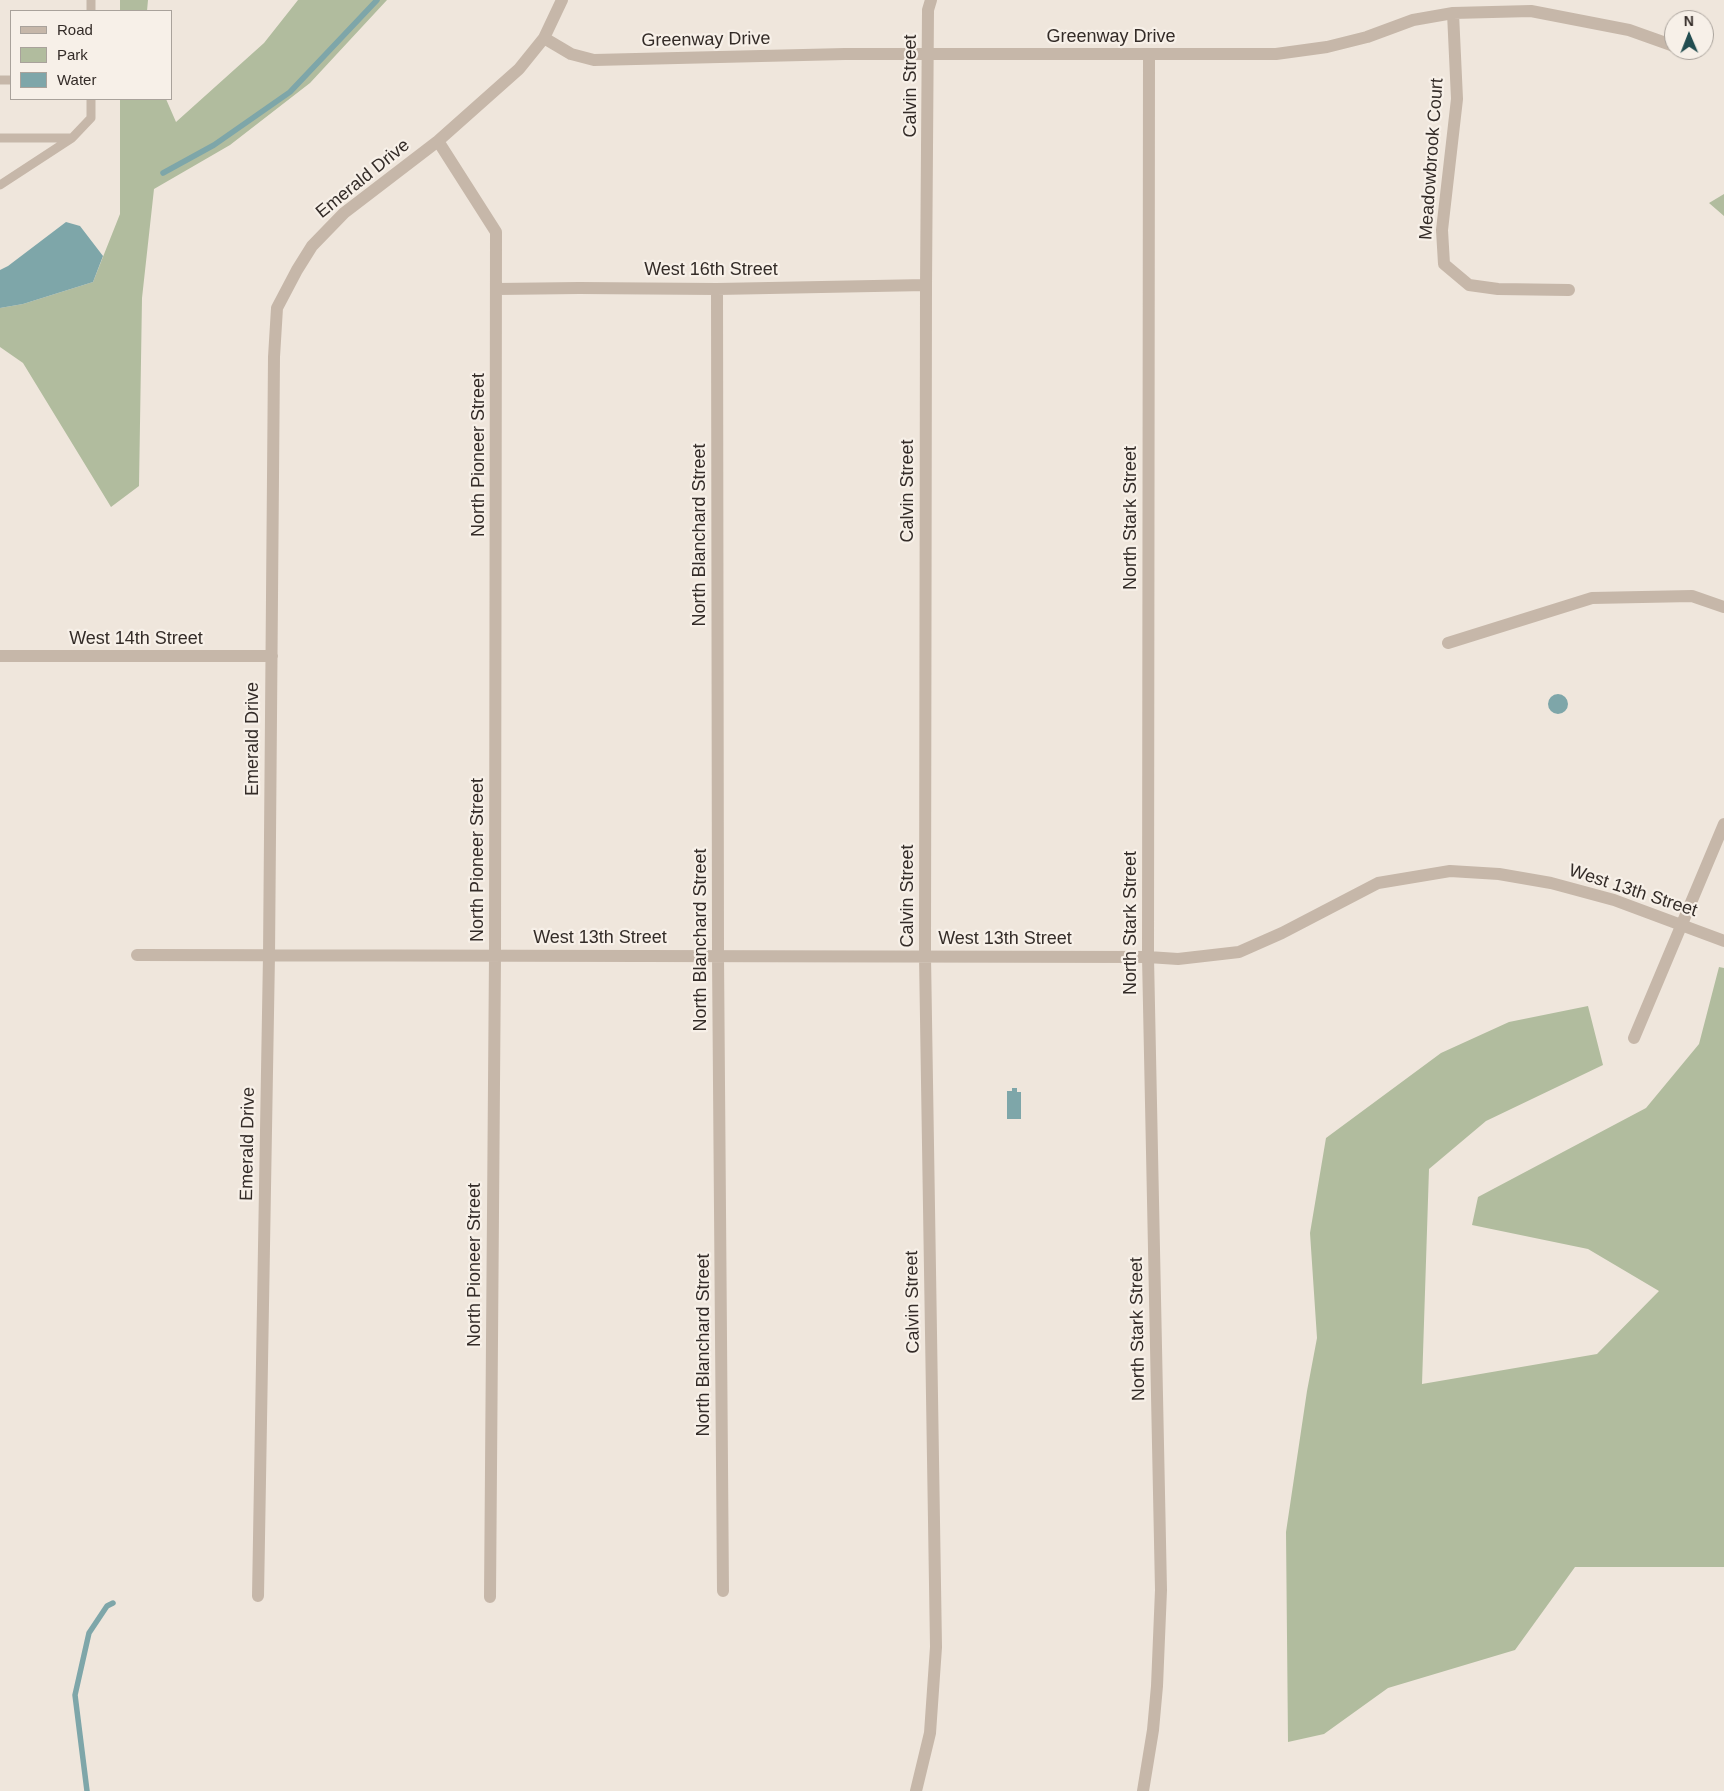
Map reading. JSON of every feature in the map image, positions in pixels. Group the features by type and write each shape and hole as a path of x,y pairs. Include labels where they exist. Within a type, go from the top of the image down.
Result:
{"street":[{"name":"Emerald Drive","path":"258,1596 269,954 274,356 277,308 312,246 344,213 438,141 519,69 544,38 562,0"},
{"name":"Calvin Street","path":"916,1791 930,1733 936,1647 925,956 926,285 928,10 931,0"},
{"name":"Greenway Drive","path":"544,38 571,54 594,60 835,54 1276,54 1327,47 1367,37 1413,20 1453,13 1531,11 1629,30 1664,42"},
{"name":"Meadowbrook Court","path":"1453,13 1457,99 1442,230 1444,264 1469,285 1498,289 1569,290"},
{"name":"North Stark Street","path":"1143,1791 1153,1730 1157,1686 1161,1590 1148,957 1149,54"},
{"name":"North Pioneer Street","path":"438,141 496,232 496,955 490,1597"},
{"name":"West 16th Street","path":"497,289 717,289 926,285"},
{"name":"North Blanchard Street","path":"717,289 718,956 723,1591"},
{"path":"1448,643 1592,598 1692,596 1724,607"},
{"name":"West 14th Street","path":"0,656 272,656"},
{"path":"1634,1038 1724,824"},
{"name":"West 13th Street","path":"137,955 925,956 1148,957 1178,959 1239,952 1282,933 1378,883 1450,871 1499,874 1551,883 1614,900 1724,941"}],"lane":[{"path":"0,185 72,138 91,118 91,100"},
{"path":"0,138 72,138"}],"green space":[{"path":"120,0 148,0 147,10 120,10"},
{"path":"298,0 387,0 310,83 230,145 154,189 142,298 139,486 111,507 23,363 0,347 0,308 23,304 93,282 120,214 120,100 166,100 176,122 264,43"},
{"path":"1724,194 1724,216 1709,203"},
{"path":"1719,967 1724,968 1724,1567 1575,1567 1515,1650 1388,1688 1324,1734 1288,1742 1286,1532 1307,1391 1317,1338 1310,1233 1326,1138 1441,1053 1509,1022 1588,1006 1603,1065 1486,1121 1429,1169 1422,1384 1597,1354 1659,1291 1588,1249 1472,1225 1478,1197 1646,1108 1699,1044"}],"water":[{"path":"66,222 80,226 103,256 93,282 23,304 0,308 0,270"},
{"path":"1558,694 1565,697 1568,704 1565,711 1558,714 1551,711 1548,704 1551,697"},
{"path":"1012,1088 1017,1088 1017,1092 1021,1092 1021,1119 1007,1119 1007,1091 1012,1091"}],"waterway":[{"path":"163,173 214,145 290,92 377,0"},
{"path":"87,1791 75,1695 89,1633 107,1606 113,1603"}]}
